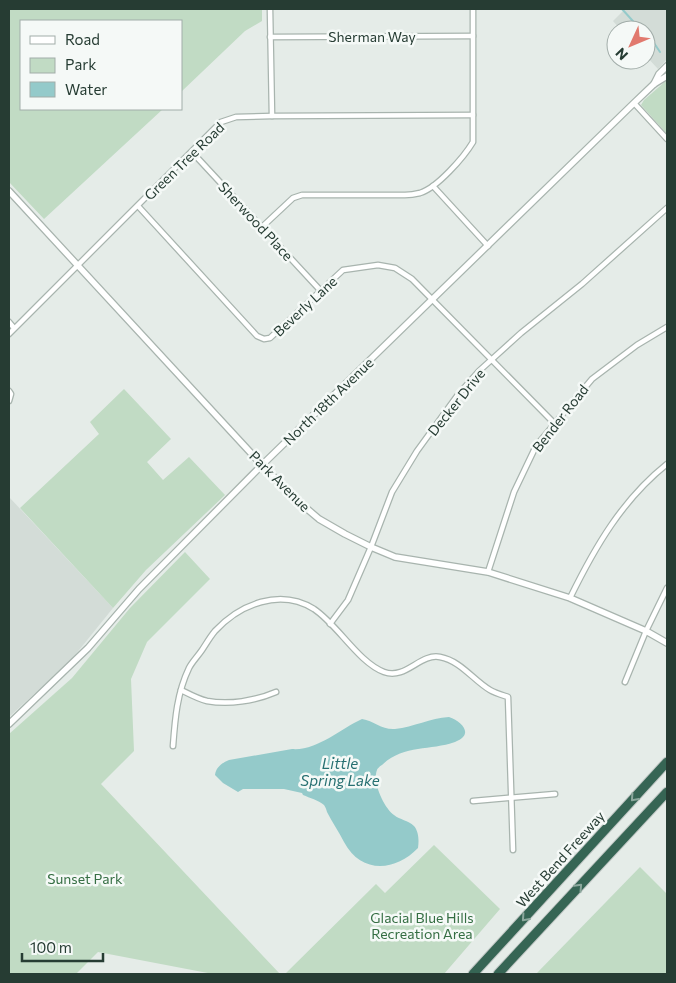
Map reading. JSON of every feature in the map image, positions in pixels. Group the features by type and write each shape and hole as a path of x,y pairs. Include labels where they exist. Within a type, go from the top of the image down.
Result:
{"highway":[{"name":"West Bend Freeway","path":"473,974 667,762"},
{"path":"498,974 667,792"}],"street":[{"path":"270,9 272,116"},
{"path":"262,227 292,198 302,195 405,195 421,193 433,186 466,154 473,142 473,9"},
{"name":"Sherman Way","path":"270,37 473,36"},
{"name":"North 18th Avenue","path":"654,84 659,74 667,66"},
{"name":"North 18th Avenue","path":"9,724 88,648 139,589 262,465 634,103 654,84 667,76"},
{"path":"634,103 667,139"},
{"name":"Green Tree Road","path":"9,334 221,122 236,117 272,116 473,115"},
{"name":"Sherwood Place","path":"192,152 320,290"},
{"path":"433,186 488,246"},
{"name":"Park Avenue","path":"9,191 262,465 319,519 395,558 488,572 570,598 646,631 667,643"},
{"name":"Beverly Lane","path":"138,206 257,336 264,339 270,338 343,270 378,265 395,268 412,279 554,423"},
{"name":"Decker Drive","path":"330,624 348,600 392,492 417,451 457,396 479,371 521,333 582,284 667,208"},
{"path":"9,322 14,328"},
{"name":"Bender Road","path":"488,572 514,492 536,446 592,379 637,345 667,327"},
{"path":"9,391 11,394 9,402"},
{"path":"570,598 590,558 612,522 635,494 667,464"},
{"path":"625,682 646,631 667,588"},
{"path":"173,746 176,712 189,668 215,631 239,611 256,603 275,599 297,601 314,610 366,661 385,673 403,673 424,660 438,656 454,661 491,691 508,697 514,850"},
{"path":"181,690 205,701 226,703 266,696 276,692"},
{"path":"472,801 555,794"}],"shaded area":[{"path":"625,9 667,9 667,59 658,69 656,67 656,20 614,20"},
{"path":"9,497 113,608 71,660 9,717"}],"green space":[{"path":"9,9 262,9 262,21 245,31 182,91 182,20 20,20 20,110 162,110 44,219 9,182"},
{"path":"667,80 667,134 641,105 644,100"},
{"path":"124,389 171,439 147,462 163,480 189,457 225,495 146,570 113,608 20,508 99,434 90,422"},
{"name":"Sunset Park","path":"185,552 210,579 147,642 131,679 134,751 101,784 280,974 213,974 98,952 76,974 9,974 9,734 72,678 130,608"},
{"name":"Glacial Blue Hills Recreation Area","path":"434,845 500,909 444,974 285,974 376,884 385,893"},
{"path":"640,867 667,894 667,974 536,974"}],"water":[{"name":"Little Spring Lake","path":"449,717 462,725 465,732 461,739 446,745 417,749 399,754 390,758 377,769 376,781 386,807 396,817 414,826 418,837 418,848 399,862 389,865 379,866 360,860 344,842 325,806 302,793 284,789 243,789 238,792 223,783 215,775 220,766 229,760 310,747 362,719 386,728 395,729"}],"waterway":[{"path":"622,9 632,20"},
{"path":"656,46 660,52"}]}
